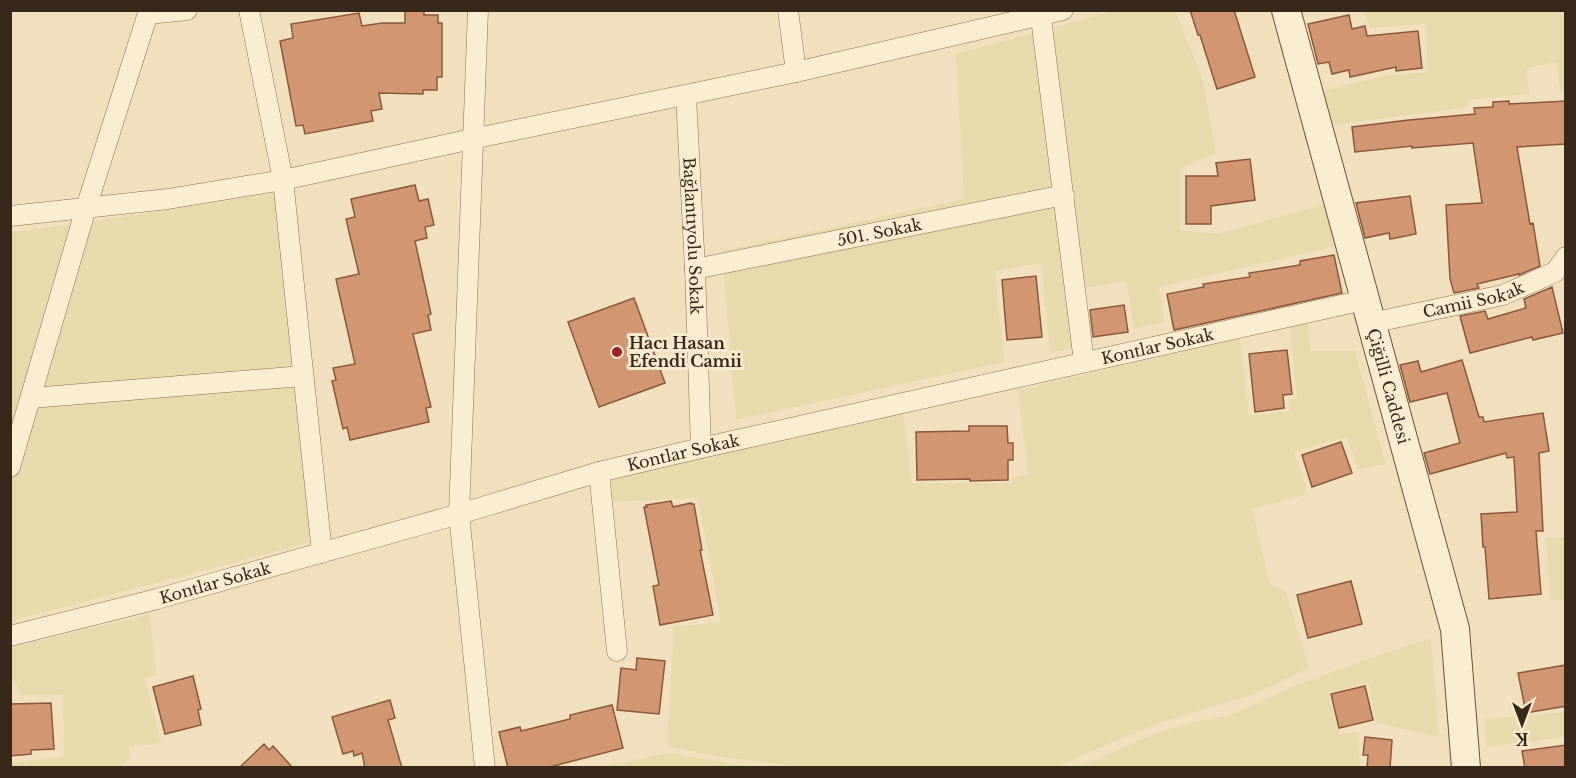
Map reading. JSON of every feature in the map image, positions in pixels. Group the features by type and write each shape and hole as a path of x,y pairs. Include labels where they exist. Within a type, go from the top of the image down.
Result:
{"main road":[{"name":"Çiğilli Caddesi","path":"1286,10 1455,629 1466,768"}],"street":[{"path":"10,467 86,208 149,12 188,10"},
{"path":"249,10 283,180 322,553"},
{"path":"478,10 459,514 485,768"},
{"path":"788,10 796,72"},
{"path":"10,216 168,199 283,180 686,96 1063,10"},
{"path":"1041,14 1084,362"},
{"name":"Bağlantıyolu Sokak","path":"686,96 701,448"},
{"name":"501. Sokak","path":"695,269 1064,195"},
{"name":"Camii Sokak","path":"1367,311 1503,295 1555,272 1566,257"},
{"name":"Kontlar Sokak","path":"10,636 157,599 599,472 1084,362 1367,311"},
{"path":"31,398 303,376"},
{"path":"599,472 617,651"}],"shaded area":[{"path":"1117,10 1175,11 1203,80 1216,153 1180,169 1180,230 1218,234 1325,204 1337,246 1159,287 1164,322 1134,329 1126,281 1081,289 1088,345 1050,353 1041,263 995,271 1004,362 736,420 722,251 964,199 956,54"},
{"path":"1364,11 1565,11 1565,93 1561,93 1556,62 1527,68 1529,94 1469,100 1468,107 1333,125 1322,91 1383,76 1428,72 1425,24 1370,28"},
{"path":"294,189 306,385 327,538 11,621 10,233"},
{"path":"1307,323 1311,351 1355,351 1386,464 1358,469 1347,437 1294,452 1308,494 1252,509 1270,584 1286,592 1309,668 1254,694 1160,723 1089,752 1057,768 802,767 715,756 667,746 674,627 721,622 698,498 614,502 608,479 903,412 912,483 1012,483 1012,477 1028,475 1018,390 1240,338 1249,416 1289,411 1289,399 1297,398 1289,324"},
{"path":"1565,537 1565,600 1550,600 1546,538"},
{"path":"150,614 156,675 145,678 161,743 129,747 130,758 119,767 11,767 11,763 64,756 63,695 22,695 11,677 11,647"},
{"path":"1431,638 1439,737 1377,723 1368,683 1328,693 1340,734 1358,732 1360,767 1079,767 1161,731 1231,715 1299,684"},
{"path":"1565,712 1565,737 1486,747 1485,719"},
{"path":"672,753 686,756 754,767 603,767"}],"building":[{"path":"405,10 424,10 424,15 438,15 438,23 442,23 442,77 437,77 437,90 423,90 423,94 379,93 382,109 371,111 373,121 305,134 303,125 296,126 280,41 293,38 291,24 359,13 362,26 405,23"},
{"path":"1190,10 1234,10 1255,77 1217,89"},
{"path":"1349,15 1352,29 1365,26 1367,36 1418,31 1422,68 1396,71 1396,67 1350,77 1349,70 1332,74 1329,62 1318,64 1308,24"},
{"path":"1509,101 1509,104 1566,101 1566,144 1517,147 1530,224 1533,223 1540,266 1519,275 1477,284 1479,288 1454,293 1450,279 1446,205 1482,203 1473,143 1355,152 1352,127 1475,114 1474,108 1493,107 1493,102"},
{"path":"1250,159 1255,200 1211,206 1211,224 1186,224 1186,176 1218,176 1216,163"},
{"path":"415,185 419,201 428,199 434,225 425,227 427,238 415,241 431,314 428,315 431,330 413,334 431,407 426,408 429,422 350,440 347,427 343,429 332,381 336,380 333,368 355,364 336,279 359,274 346,219 355,217 351,199"},
{"path":"1410,196 1416,234 1390,239 1389,233 1365,238 1356,203"},
{"path":"1334,255 1342,293 1174,330 1167,294 1204,287 1203,284 1250,277 1249,273 1300,265 1300,261"},
{"path":"1036,276 1042,337 1007,340 1002,280"},
{"path":"1552,287 1563,333 1533,340 1532,337 1470,353 1460,316 1485,311 1488,319 1526,308 1524,299"},
{"name":"Hacı Hasan Efendi Camii","path":"634,298 665,383 599,407 568,322"},
{"path":"1124,305 1128,332 1093,337 1090,310"},
{"path":"1287,350 1292,394 1283,395 1284,408 1255,412 1249,354"},
{"path":"1462,360 1479,417 1483,417 1484,422 1543,413 1549,451 1539,453 1543,531 1536,531 1541,594 1489,599 1481,514 1517,512 1514,457 1507,458 1506,453 1430,474 1424,453 1460,443 1447,393 1410,402 1400,365 1418,361 1421,372"},
{"path":"969,426 1007,426 1008,443 1013,443 1013,460 1008,460 1008,480 917,480 916,432 969,431"},
{"path":"1341,442 1352,473 1312,487 1302,455"},
{"path":"671,501 673,507 694,504 702,550 700,550 713,615 660,625 653,586 659,585 644,507"},
{"path":"1351,581 1362,624 1308,638 1297,595"},
{"path":"637,658 665,661 659,714 617,710 621,668 636,670"},
{"path":"1566,665 1566,706 1526,713 1518,673"},
{"path":"193,676 201,709 198,710 201,725 165,734 153,687"},
{"path":"1365,686 1373,720 1339,728 1331,694"},
{"path":"390,700 395,718 388,720 402,768 365,768 362,753 354,756 353,751 343,754 332,717"},
{"path":"51,703 54,749 31,750 31,754 10,756 10,704"},
{"path":"612,705 623,748 546,768 508,768 499,732 520,727 521,731 570,719 570,715"},
{"path":"1365,737 1392,740 1390,768 1367,768 1368,755 1363,755"},
{"path":"264,744 269,750 273,746 293,768 239,768"},
{"path":"1566,745 1566,768 1525,768 1522,751"}],"place":[{"name":"Hacı Hasan Efendi Camii","path":"617,352"}]}
